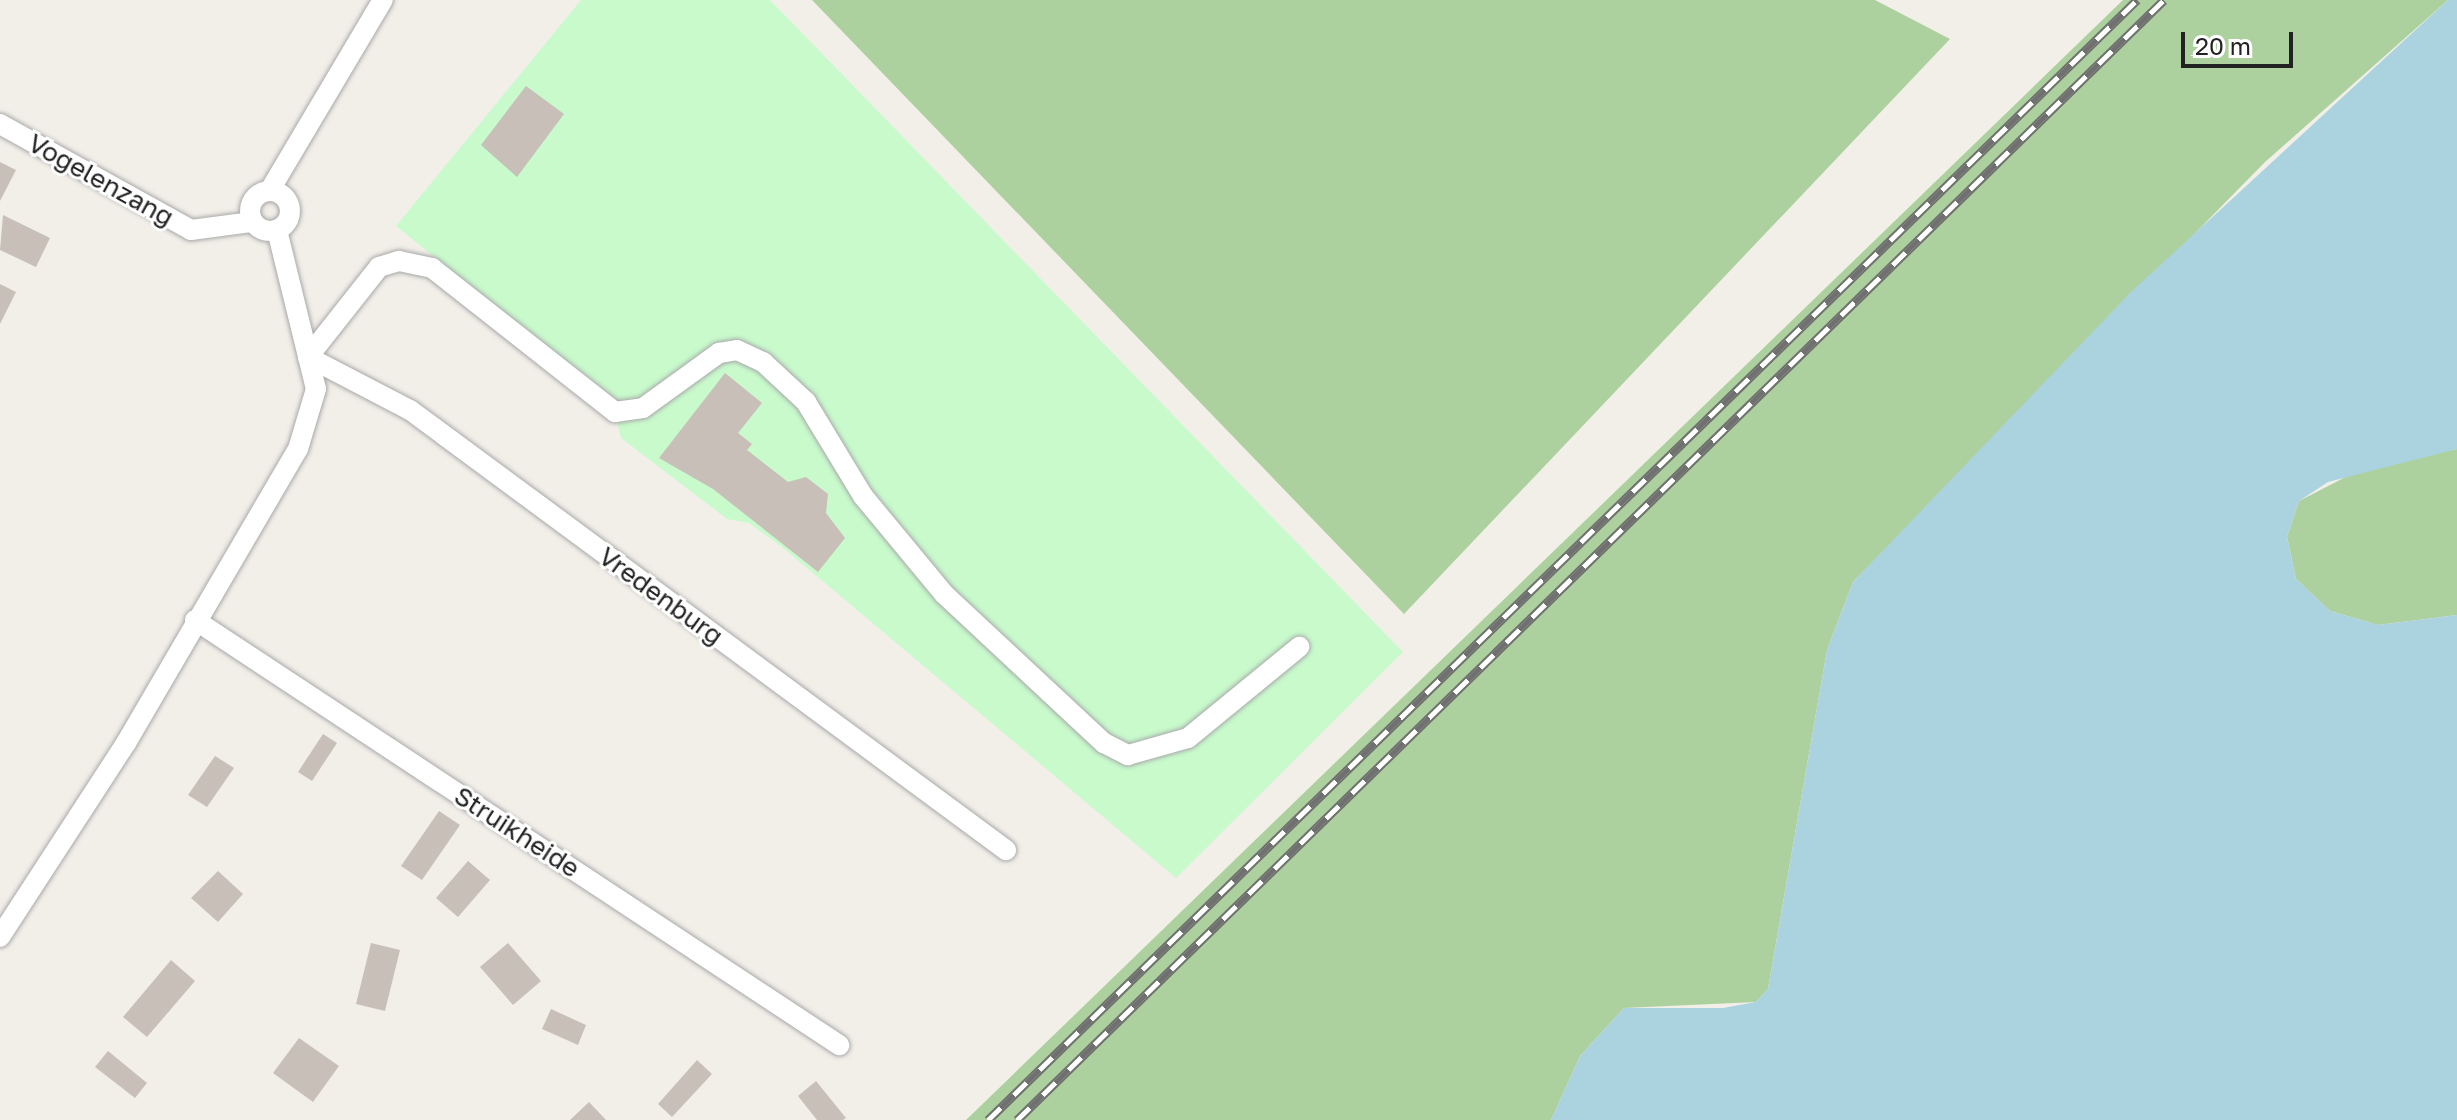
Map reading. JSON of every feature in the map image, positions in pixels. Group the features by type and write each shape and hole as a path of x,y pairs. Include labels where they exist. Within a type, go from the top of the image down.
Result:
{"lane":[{"path":"277,230 252,222 256,195 270,190 383,0"},
{"name":"Vogelenzang","path":"0,124 191,230 252,222"},
{"path":"0,937 298,449 316,389 277,230 290,207 270,190"},
{"path":"308,357 379,267 399,261 432,268 615,412 643,408 719,353 737,350 763,362 806,402 863,496 944,594 1104,743 1128,755 1188,738 1299,647"},
{"name":"Vredenburg","path":"308,357 410,410 1006,850"},
{"name":"Struikheide","path":"195,620 839,1045"}],"green space":[{"path":"581,0 770,0 1403,652 1176,878 782,547 749,523 727,519 621,438 612,400 396,226"},
{"path":"812,0 1875,0 1950,39 1404,614"},
{"path":"2123,0 2448,0 2265,162 1853,582 1827,650 1768,989 1756,1002 1624,1008 1580,1056 1551,1120 966,1120"},
{"path":"2457,449 2457,615 2378,625 2330,611 2296,579 2287,537 2299,501 2367,466"}],"water":[{"path":"2448,0 2457,0 2457,449 2328,482 2299,501 2287,537 2296,579 2330,611 2378,625 2457,615 2457,1120 1551,1120 1580,1056 1624,1008 1723,1008 1756,1002 1768,989 1827,650 1853,582 2131,292"}],"building":[{"path":"526,86 564,114 517,177 481,145"},
{"path":"0,162 16,170 0,201"},
{"path":"3,215 50,238 36,267 0,250"},
{"path":"0,284 16,292 0,324"},
{"path":"725,373 762,403 738,433 752,444 747,450 788,482 806,477 828,494 826,513 845,538 818,572 713,489 659,458"},
{"path":"323,734 337,743 312,781 298,772"},
{"path":"215,756 234,768 207,807 188,795"},
{"path":"439,811 460,825 422,880 401,866"},
{"path":"468,861 490,880 458,917 436,898"},
{"path":"218,871 243,894 218,922 191,898"},
{"path":"371,943 400,950 385,1011 356,1004"},
{"path":"508,943 541,981 513,1005 480,967"},
{"path":"171,960 195,981 147,1037 123,1017"},
{"path":"551,1009 586,1025 578,1045 542,1029"},
{"path":"299,1038 339,1066 313,1102 273,1073"},
{"path":"108,1051 147,1083 135,1098 95,1067"},
{"path":"697,1060 712,1074 672,1117 658,1104"},
{"path":"816,1081 846,1118 817,1120 798,1096"},
{"path":"589,1102 606,1120 570,1120"}],"railway":[{"path":"988,1120 2137,0"},
{"path":"1017,1120 2164,0"}]}
